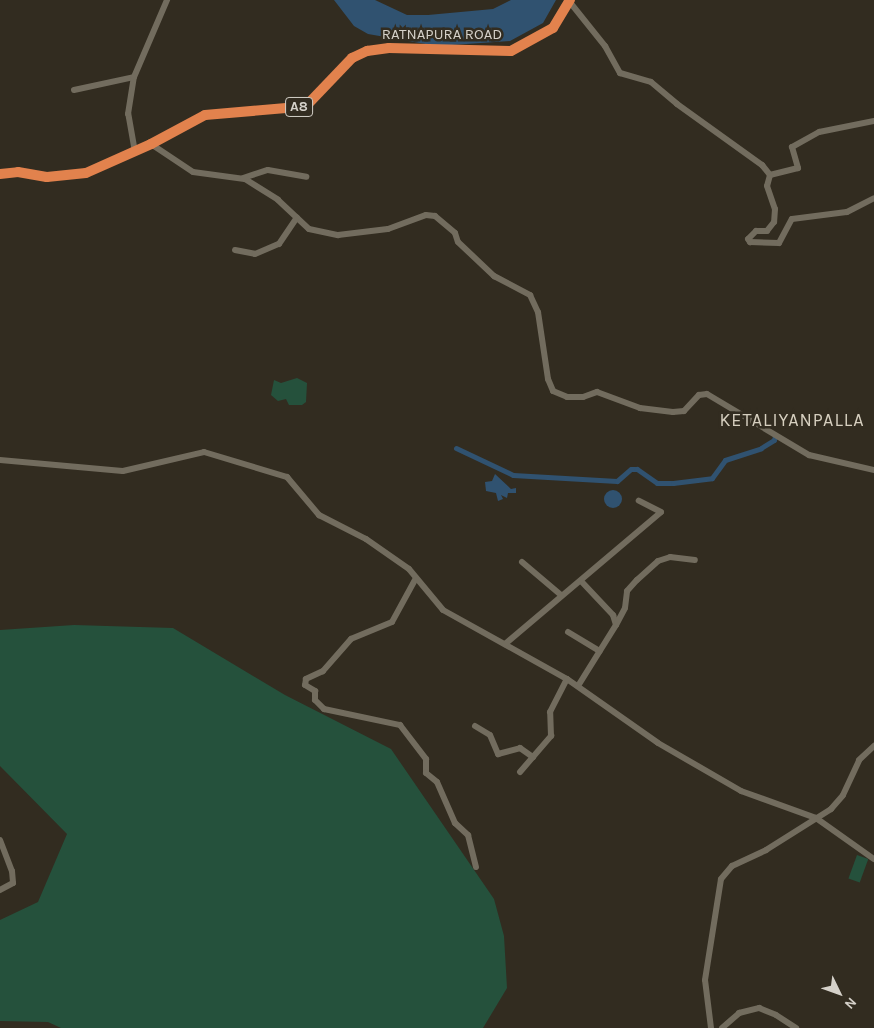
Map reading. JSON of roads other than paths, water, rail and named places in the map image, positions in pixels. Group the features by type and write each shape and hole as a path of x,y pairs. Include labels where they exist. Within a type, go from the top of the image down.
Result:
{"highway":[{"name":"RATNAPURA ROAD","path":"0,174 18,172 47,177 86,173 135,152 205,115 308,104 352,58 367,51 389,48 511,50 553,28 569,1"}],"street":[{"path":"135,152 128,114 134,78 167,0"},
{"path":"569,1 605,46 620,73 651,82 676,104 762,165 770,175"},
{"path":"74,90 134,78"},
{"path":"770,175 798,168 792,147 801,140 819,132 874,121"},
{"path":"151,144 193,172 242,178 268,170 306,177"},
{"path":"770,175 767,186 776,216 767,231 749,235 750,242 779,243 792,219 847,212 874,198"},
{"path":"242,178 278,200 309,229 338,235 388,229 426,215 434,216 455,233 458,242 494,276 530,295 538,312 548,379 553,391 567,397 598,392 640,408 672,412 684,411 699,395 706,394 809,455 874,470"},
{"path":"235,250 255,254 279,244 297,217"},
{"path":"0,460 123,471 204,452 287,478 319,515 366,539 416,578 443,610 567,679 658,743 741,791 816,818 874,859"},
{"path":"505,644 661,512 639,501"},
{"path":"578,686 625,608 627,591 658,561 670,557 695,560"},
{"path":"522,562 561,595"},
{"path":"416,578 392,622 351,639 323,671 306,679 305,685 315,691 315,700 324,709 400,725 426,759 426,773 437,782 455,823 468,835 476,867"},
{"path":"581,581 613,615 616,625"},
{"path":"568,632 600,651"},
{"path":"520,772 551,736 550,712 567,679"},
{"path":"475,726 490,735 498,754 520,748 533,757"},
{"path":"711,1028 705,980 721,879 732,866 766,850 832,809 843,795 858,760 874,746"},
{"path":"0,840 12,872 13,883 0,890"},
{"path":"722,1028 738,1013 759,1008 776,1015 796,1028"}],"water":[{"path":"334,0 375,0 407,15 428,15 493,9 511,0 556,0 543,23 510,41 437,46 368,34 354,26"},
{"path":"495,474 511,489 516,488 516,493 508,493 507,498 501,495 503,499 498,501 496,493 486,491 485,482 492,481"},
{"path":"609,490 617,490 622,495 620,506 609,508 604,503 604,495"}],"waterway":[{"path":"456,448 513,475 617,481 631,469 637,469 657,483 673,483 712,478 725,460 761,448 774,440 775,436"}],"district":[{"name":"KETALIYANPALLA","path":"792,420"}]}
